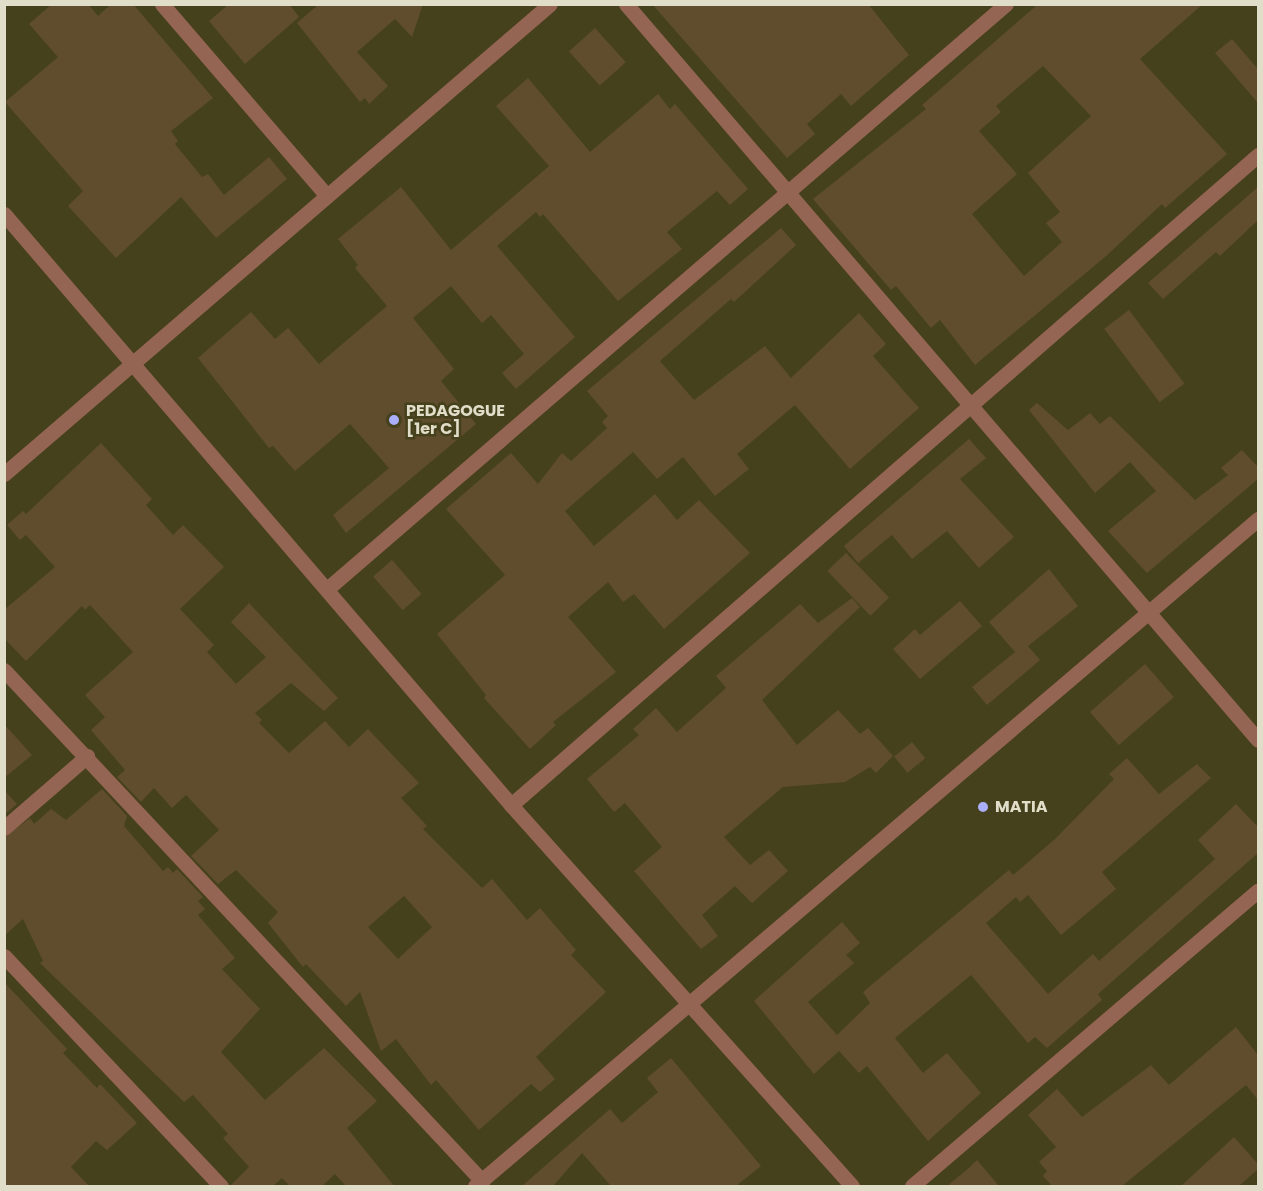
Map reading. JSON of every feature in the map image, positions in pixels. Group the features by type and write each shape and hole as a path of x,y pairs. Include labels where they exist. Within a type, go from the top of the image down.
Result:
{"street":[{"path":"162,4 327,196"},
{"path":"4,474 550,4"},
{"path":"626,4 1258,740"},
{"path":"327,589 1006,4"},
{"path":"511,805 1258,155"},
{"path":"4,214 135,363 511,805 692,1003 852,1186"},
{"path":"4,670 87,756 478,1184 1258,519"},
{"path":"4,828 87,756"},
{"path":"912,1186 1258,890"},
{"path":"4,956 220,1186"}],"building":[{"path":"52,4 88,4 98,16 111,4 133,4 213,98 171,131 178,141 175,144 202,177 208,174 224,195 269,157 287,179 216,238 181,197 116,258 68,206 83,191 5,102 58,57 29,24"},
{"path":"229,4 289,4 299,17 245,64 209,21"},
{"path":"319,4 423,4 412,37 395,19 357,52 388,86 369,104 365,98 360,102 297,23"},
{"path":"652,4 868,4 909,55 851,106 841,94 807,124 815,134 787,158"},
{"path":"1038,4 1203,4 1140,59 1227,154 1165,208 1162,204 1105,257 975,365 940,320 931,328 896,286 891,290 813,199 926,109 922,105","holes":["1043,66 1091,116 1028,173 1060,212 1046,223 1062,242 1024,276 972,214 1017,174 979,131 1001,112 996,106"]},
{"path":"595,28 626,62 600,86 569,51"},
{"path":"1232,39 1258,69 1258,103 1215,53"},
{"path":"528,78 590,152 658,94 670,109 675,104 748,189 730,205 717,191 667,232 682,249 618,301 543,214 540,217 536,212 497,246 575,337 516,389 502,373 524,354 491,315 482,323 451,286 413,318 454,369 441,381 476,424 346,533 333,515 389,468 350,424 295,471 273,446 269,448 198,358 251,312 275,339 288,328 319,364 387,306 355,268 358,265 338,239 401,187 451,250 549,166 496,106"},
{"path":"1258,187 1258,220 1220,256 1216,252 1163,299 1148,283"},
{"path":"781,228 796,245 734,302 731,299 660,361 694,400 765,346 791,378 859,313 886,344 873,356 919,408 850,469 795,405 737,454 749,469 715,496 683,457 657,479 633,452 565,511 594,546 655,494 677,520 699,500 750,553 664,629 634,594 623,602 608,582 568,617 616,672 553,722 556,725 530,749 484,698 486,695 437,634 505,575 446,509 511,453 538,484 562,453 571,461 607,428 602,422 608,416 587,391"},
{"path":"1129,310 1184,383 1160,402 1104,329"},
{"path":"1037,403 1068,430 1090,413 1100,424 1110,416 1195,500 1228,475 1221,468 1242,450 1258,467 1258,479 1147,573 1108,531 1156,491 1130,462 1095,493 1029,410"},
{"path":"969,439 986,458 960,479 1014,537 979,568 947,531 912,559 892,535 858,563 844,546"},
{"path":"101,443 152,499 146,505 173,535 183,525 224,567 180,609 214,645 207,652 236,684 266,657 231,622 249,603 338,698 324,711 291,683 255,713 262,720 259,723 289,753 325,721 349,747 368,729 419,783 401,798 427,826 423,829 482,888 492,879 527,920 540,908 576,950 571,955 606,992 536,1057 555,1079 540,1092 531,1084 479,1130 436,1080 431,1085 396,1039 381,1051 360,992 346,1006 306,964 303,967 268,923 278,912 236,870 218,884 191,856 219,830 186,795 172,808 154,788 141,802 117,777 125,770 91,730 105,717 85,695 133,652 90,605 85,610 82,606 26,661 4,638 4,610 55,567 26,535 20,540 7,525 23,511 26,514","holes":["404,896 432,927 398,959 368,927"]},
{"path":"846,553 889,598 870,616 827,571"},
{"path":"392,560 422,594 403,610 373,576"},
{"path":"1049,569 1078,606 1028,646 1040,660 987,705 972,687 1015,652 989,622"},
{"path":"852,598 860,607 762,700 797,745 838,710 860,734 868,728 893,756 876,773 870,767 845,782 783,787 724,837 750,865 769,850 788,871 752,903 735,886 702,915 718,936 701,949 634,871 662,847 625,803 614,812 587,779 639,735 633,729 656,708 677,732 726,688 716,676 800,604 818,623"},
{"path":"960,601 982,626 920,679 893,649 915,629 920,635"},
{"path":"1145,664 1174,697 1119,745 1090,712"},
{"path":"4,724 32,755 4,778"},
{"path":"912,742 925,758 907,773 894,756"},
{"path":"1127,758 1159,794 1197,764 1211,778 1102,872 1116,889 1061,935 1028,895 1020,902 1016,897 986,923 1048,994 1093,954 1099,961 1215,859 1198,840 1236,804 1258,827 1258,853 1098,994 1102,1000 1047,1048 1035,1037 1028,1043 971,975 895,1038 923,1073 947,1053 981,1093 928,1141 867,1066 859,1073 839,1051 814,1074 754,1001 842,922 860,943 846,955 854,963 808,1002 837,1035 870,1003 863,992 1009,870 1013,875 1055,839 1114,779 1109,774"},
{"path":"102,789 127,816 124,826 163,871 168,867 173,873 177,869 203,897 198,901 205,909 198,915 235,958 222,969 260,1009 221,1052 265,1100 324,1048 377,1101 347,1128 394,1186 346,1186 335,1174 322,1186 290,1186 282,1178 273,1186 230,1186 249,1167 223,1138 228,1134 193,1095 184,1102 40,963 43,961 23,919 4,936 4,838 30,818 34,824 51,809 66,820"},
{"path":"4,790 17,804 4,815"},
{"path":"4,982 67,1049 63,1053 97,1088 100,1084 137,1123 107,1150 96,1141 71,1167 89,1186 4,1186"},
{"path":"1236,1027 1258,1055 1258,1100 1246,1085 1122,1186 1052,1186 1043,1176 1047,1171 1039,1162 1056,1147 1028,1115 1057,1089 1082,1117 1151,1065 1169,1085"},
{"path":"671,1058 761,1166 736,1186 611,1186 582,1153 553,1186 522,1186 610,1109 622,1123 658,1092 647,1078"},
{"path":"1234,1137 1258,1164 1258,1169 1239,1186 1181,1186"},
{"path":"977,1160 999,1186 947,1186 969,1168"}],"place":[{"name":"PEDAGOGUE [1er C]","path":"394,420"},
{"name":"MATIA","path":"983,807"}]}
